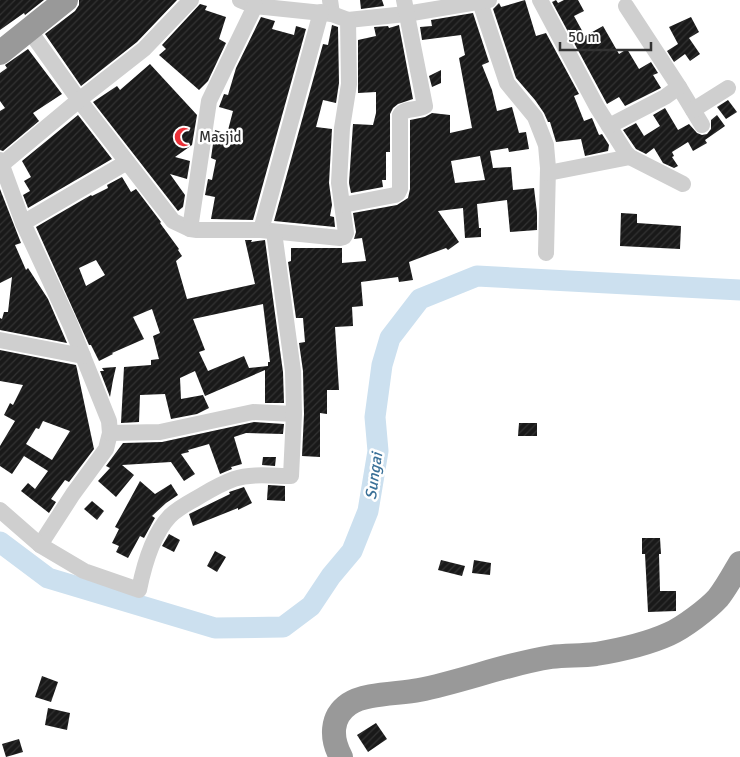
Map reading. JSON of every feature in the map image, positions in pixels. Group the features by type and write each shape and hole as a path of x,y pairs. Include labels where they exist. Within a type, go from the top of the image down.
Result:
{"highway":[{"path":"0,53 66,0"},
{"path":"341,757 336,748 333,725 343,709 350,703 362,698 418,690 458,681 487,671 551,657 596,654 644,643 671,634 704,611 718,598 740,563"}],"street":[{"path":"40,545 73,494 106,449 110,433 109,422 70,324 23,223 1,163 144,49 191,0"},
{"path":"540,0 609,126 630,157 683,184"},
{"path":"190,229 209,101 248,3 328,9 348,20 405,7 485,1 507,83 535,117 548,153 546,253"},
{"path":"626,6 702,125"},
{"path":"343,205 395,195 400,189 400,115 405,110 425,106 405,7"},
{"path":"0,510 40,545 84,571 139,590 144,566 162,526 170,515 214,488 234,479 256,475 291,476 294,414 293,371 268,231 328,9"},
{"path":"29,30 79,100 173,221 190,229 268,231 344,237 346,233 339,182 342,128 349,84 348,20"},
{"path":"609,126 665,97 679,87"},
{"path":"693,110 728,88"},
{"path":"548,173 630,157"},
{"path":"23,223 127,162"},
{"path":"0,340 83,356"},
{"path":"110,433 160,432 253,412 294,414"}],"building":[{"path":"0,0 44,0 25,15 24,13 0,30"},
{"path":"79,0 177,0 137,42 81,86 45,34 75,11 79,5"},
{"path":"360,0 382,0 384,6 361,9"},
{"path":"525,0 536,36 546,33 579,94 574,96 584,121 592,118 599,135 602,134 609,145 608,151 585,156 581,139 556,142 550,122 548,122 535,100 516,78 493,9 499,3 501,7"},
{"path":"556,0 558,3 564,0 578,0 584,11 574,16 585,36 603,26 619,54 627,49 639,69 651,62 658,73 653,75 661,88 625,106 619,97 607,104 552,2"},
{"path":"200,4 207,6 205,10 226,17 219,39 226,43 208,81 199,90 159,55 166,49 162,45"},
{"path":"473,13 489,62 482,65 492,90 497,111 512,107 519,133 526,132 529,149 509,152 508,148 490,151 493,168 511,167 513,190 534,188 537,230 510,232 507,200 477,204 481,237 465,238 463,208 438,211 459,242 448,250 446,248 409,262 413,280 399,282 398,277 361,282 363,306 352,307 353,326 335,327 339,390 327,390 327,414 320,413 320,457 302,456 304,414 303,371 299,343 305,342 303,318 296,318 288,262 291,261 291,248 342,248 342,263 366,261 362,238 354,239 356,232 353,213 397,205 408,198 410,189 410,120 425,117 432,113 450,115 450,133 472,128 459,58 465,55 461,35 422,40 420,27 432,26 431,20","holes":["480,156 485,180 455,183 451,161"]},
{"path":"261,17 275,21 272,29 294,35 296,26 306,29 253,220 211,219 215,197 205,195 208,179 212,180 216,160 211,158 215,130 227,134 233,111 219,107 224,94 228,95 236,68"},
{"path":"691,17 699,32 689,38 700,54 690,61 685,54 674,62 667,51 678,44 669,27"},
{"path":"332,25 338,27 339,83 336,103 323,100 316,127 332,129 329,183 332,205 330,216 334,217 335,227 274,221 323,44 328,45"},
{"path":"399,25 413,99 398,104 390,114 390,152 386,152 386,180 382,180 383,187 351,193 349,183 353,124 373,125 376,113 376,92 358,93 358,40 376,36 374,27 388,26 389,28"},
{"path":"28,49 62,94 33,113 39,121 3,151 0,150 0,111 5,108 0,101 0,73 7,68 5,65"},
{"path":"150,64 197,115 192,145 175,157 190,161 187,179 170,174 185,195 183,207 178,211 93,102 117,86 120,90"},
{"path":"441,70 441,83 432,87 429,76"},
{"path":"728,100 737,112 726,119 717,107"},
{"path":"665,108 678,130 689,124 697,133 707,134 711,129 711,120 717,115 725,126 705,140 707,143 693,151 688,142 672,152 674,156 672,157 678,166 674,168 663,163 654,148 646,154 636,149 623,130 636,123 644,136 660,126 653,115"},
{"path":"78,115 112,159 28,208 23,195 30,191 24,181 31,177 22,161"},
{"path":"122,177 131,192 136,189 161,222 182,256 176,261 187,299 255,284 245,240 252,240 251,242 265,240 283,372 284,403 265,403 265,370 205,396 195,371 180,378 181,399 203,395 209,408 197,414 171,419 165,394 140,395 139,422 121,423 124,367 151,365 151,360 159,359 153,336 160,333 152,309 133,317 144,339 99,361 91,345 89,345 36,227 91,195 108,188 107,185","holes":["96,260 105,275 86,286 79,268","263,304 270,362 268,362 268,366 249,368 244,356 208,371 199,352 205,350 193,319"]},
{"path":"0,189 21,243 15,245 26,270 28,268 48,299 67,343 0,330 0,318 2,319 4,312 8,312 12,277 0,283"},
{"path":"621,213 637,214 637,223 681,226 680,249 620,246"},
{"path":"0,350 76,365 94,449 69,482 65,480 51,499 56,502 49,513 21,491 28,483 35,489 48,471 24,456 12,474 0,466 0,446 15,421 4,415 10,403 13,405 23,385 0,381","holes":["43,421 70,431 52,460 26,444 36,428 39,429"]},
{"path":"116,367 110,397 100,371 104,371 102,368"},
{"path":"254,422 284,424 283,434 246,433 234,437 242,464 231,467 232,469 220,474 209,444 181,454 195,474 184,481 171,462 122,465 134,475 116,497 98,481 110,468 106,466 123,443 162,442"},
{"path":"519,423 537,423 537,436 518,436"},
{"path":"263,457 276,457 275,466 262,465"},
{"path":"140,481 155,494 171,484 178,495 152,516 155,518 144,538 140,536 128,558 116,552 119,546 112,543 119,529 115,527"},
{"path":"268,485 285,486 285,501 267,500"},
{"path":"244,487 252,503 193,526 189,514 230,494 229,492"},
{"path":"92,501 104,511 97,520 84,509"},
{"path":"169,534 180,540 174,552 162,546"},
{"path":"642,538 660,538 660,591 676,591 676,611 648,612 645,554 642,554"},
{"path":"215,551 226,557 217,572 207,566"},
{"path":"441,560 465,566 462,576 438,570"},
{"path":"474,560 491,563 490,575 472,573"},
{"path":"42,676 58,682 51,702 35,697"},
{"path":"48,708 70,713 67,730 45,725"},
{"path":"376,723 387,739 368,752 357,735"},
{"path":"19,739 23,752 6,757 2,744"}],"waterway":[{"name":"Sungai","path":"0,542 48,578 215,628 283,627 311,606 331,576 352,551 368,511 378,451 375,417 382,365 390,338 420,299 477,276 740,290"}],"place":[{"name":"Masjid","path":"184,137"}]}
